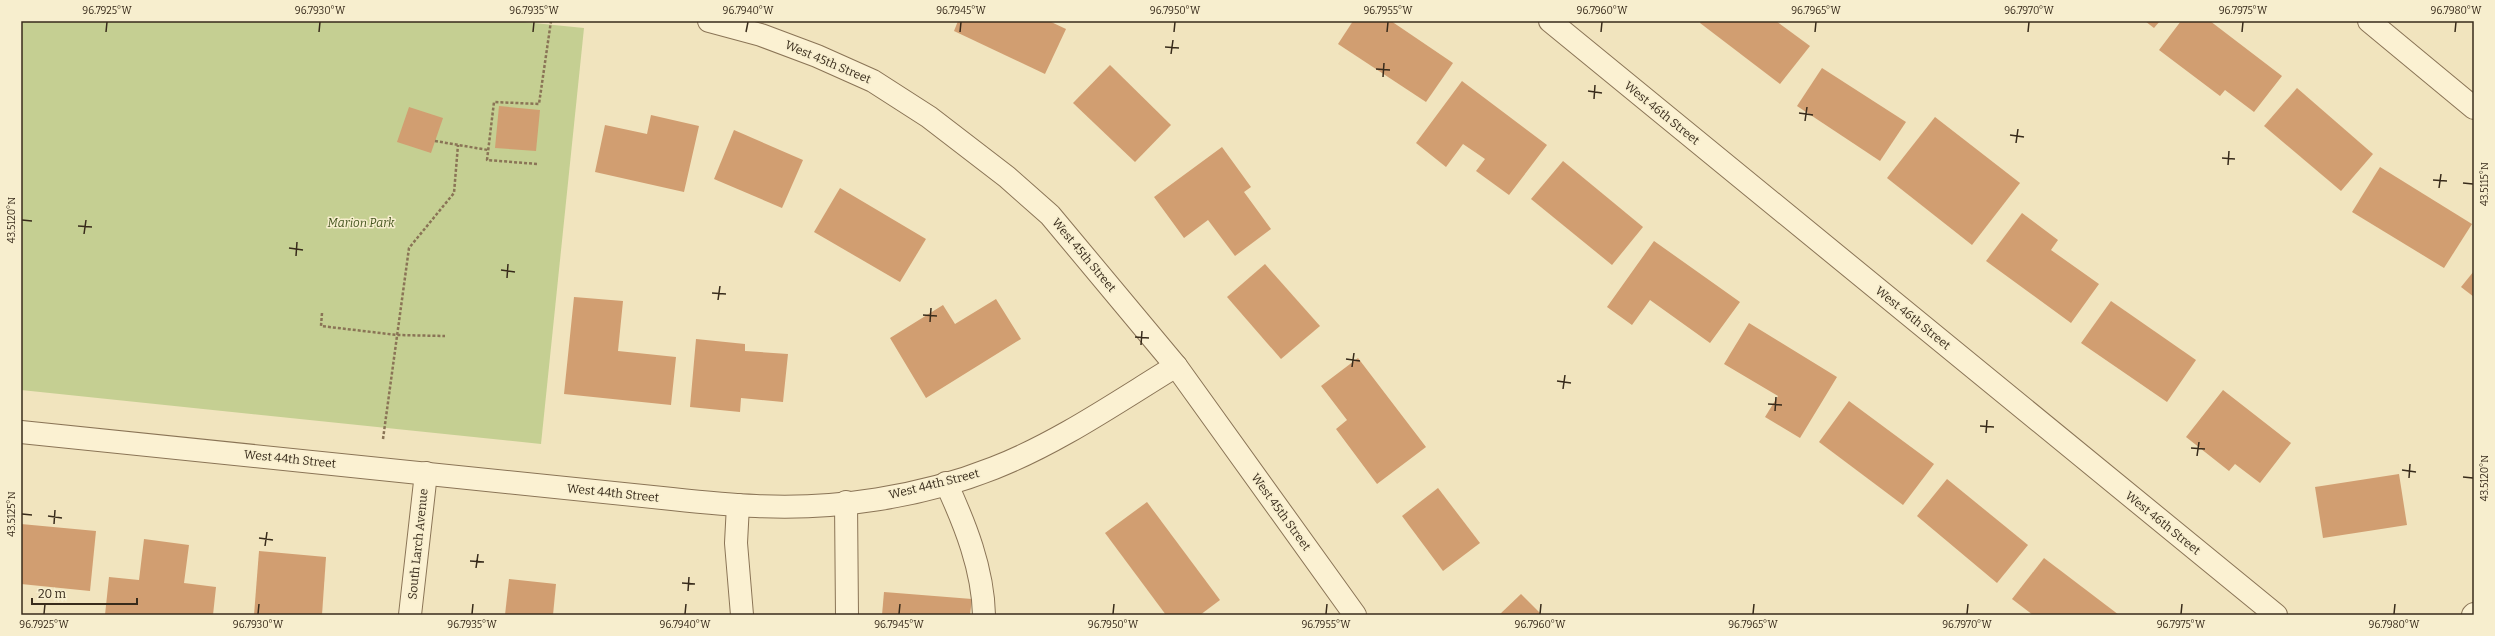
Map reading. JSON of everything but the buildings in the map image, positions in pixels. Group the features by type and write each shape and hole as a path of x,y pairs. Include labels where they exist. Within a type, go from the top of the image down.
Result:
{"street":[{"name":"West 45th Street","path":"709,21 761,35 817,56 873,81 928,117 1007,177 1050,215 1176,366 1355,615"},
{"name":"West 46th Street","path":"1550,21 2276,615"},
{"path":"2369,21 2474,108"},
{"name":"West 44th Street","path":"21,432 738,505 758,506 846,502 898,495 946,483 995,468 1058,437 1176,366"},
{"name":"South Larch Avenue","path":"410,615 426,473"},
{"path":"946,483 963,520 984,592 984,615"},
{"path":"846,502 847,615"},
{"path":"738,505 736,543 742,615"}],"path":[{"path":"537,164 487,160 494,102 539,104 551,21"},
{"path":"435,141 488,150"},
{"path":"379,468 409,248 454,193 458,145"},
{"path":"322,313 321,326 397,335 445,336"}],"green space":[{"name":"Marion Park","path":"21,21 514,21 584,28 541,444 21,390"}]}
